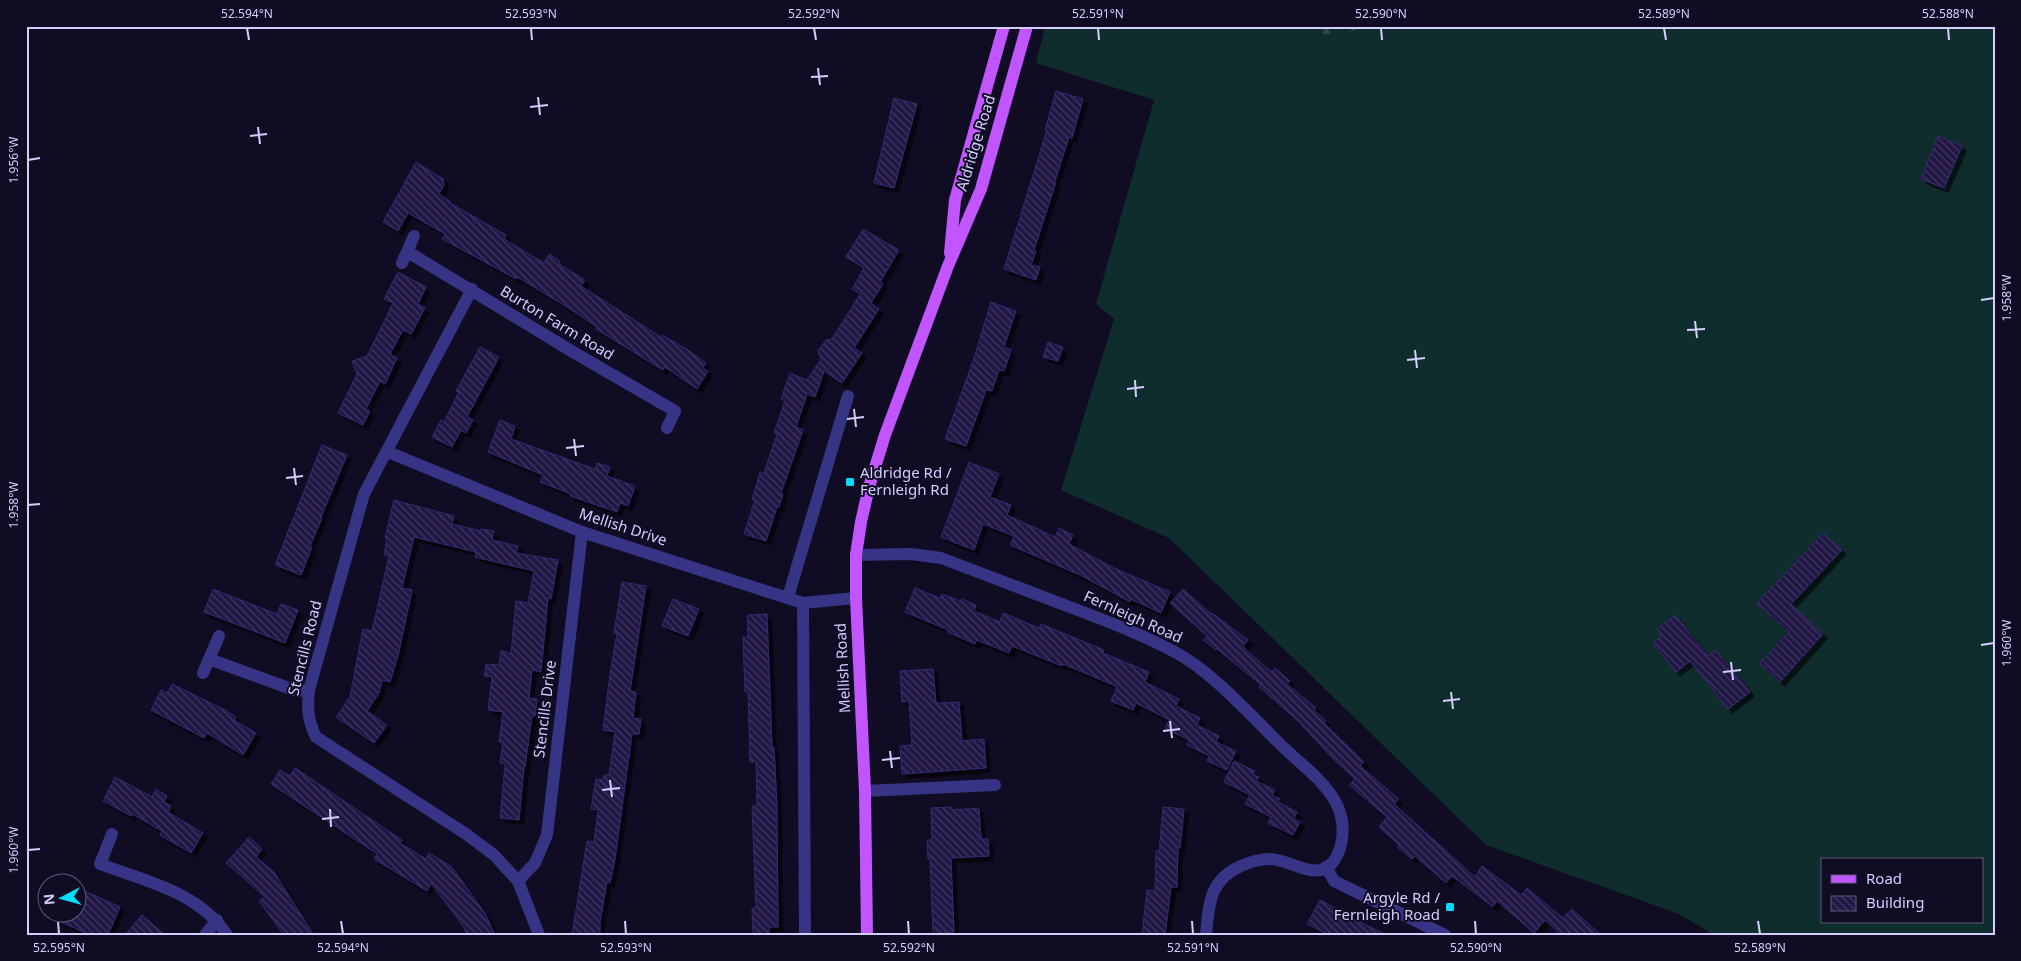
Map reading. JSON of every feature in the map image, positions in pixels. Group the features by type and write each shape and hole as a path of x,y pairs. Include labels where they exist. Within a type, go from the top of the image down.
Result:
{"main road":[{"name":"Aldridge Road","path":"948,266 955,200 1004,26"},
{"name":"Aldridge Road","path":"896,405 948,266 981,189 1026,26"},
{"name":"Mellish Road","path":"867,935 865,791 856,598 856,555 869,488 896,405"}],"street":[{"name":"Burton Farm Road","path":"414,236 405,257 472,289 573,352 675,411 667,428"},
{"name":"Stencills Road","path":"472,289 388,452 364,494 309,690 307,706 310,724 316,737 466,834 494,855 518,880 539,935"},
{"path":"788,597 848,396"},
{"name":"Mellish Drive","path":"388,452 582,532 803,603 856,598"},
{"name":"Stencills Drive","path":"518,880 535,863 547,835 582,532"},
{"name":"Fernleigh Road","path":"856,555 911,554 941,558 1123,628 1177,653 1208,676 1318,780 1335,801 1342,818 1342,840 1334,862 1326,868"},
{"path":"803,603 804,935"},
{"path":"203,673 219,636"},
{"path":"209,659 296,691 309,690"},
{"path":"865,791 995,785"},
{"path":"112,834 100,864 195,902 217,920 227,935"},
{"path":"1206,935 1208,909 1214,888 1229,872 1254,860 1271,859 1308,870 1317,871 1326,868 1334,881 1445,935"},
{"path":"205,935 217,920"}],"green space":[{"path":"1045,26 1995,26 1995,935 1714,935 1679,914 1486,845 1169,538 1061,490 1114,319 1096,304 1154,100 1036,63"},
{"path":"1310,26 1363,26 1330,41 1311,31"}],"building":[{"path":"1056,91 1083,99 1072,138 1069,137 1034,250 1036,251 1031,265 1040,267 1036,280 1004,269 1047,130 1045,130"},
{"path":"894,98 917,104 894,188 874,183"},
{"path":"1938,136 1962,146 1944,188 1921,179"},
{"path":"416,162 443,179 444,185 439,194 450,203 506,235 504,239 544,263 549,254 560,261 559,264 585,280 581,286 661,337 662,335 685,348 706,363 703,368 708,371 697,389 665,367 663,370 596,329 597,327 567,307 517,277 516,279 442,239 445,234 408,213 398,231 383,222"},
{"path":"863,229 899,250 880,282 883,284 871,303 879,309 854,348 862,353 842,383 824,371 815,397 807,394 796,427 803,430 781,493 783,494 779,507 777,507 766,541 744,534 755,500 752,500 760,472 764,473 777,434 774,433 785,401 781,399 790,373 807,380 821,359 818,351 826,340 832,339 860,294 852,289 864,268 846,257"},
{"path":"398,272 426,287 418,304 425,308 411,334 403,330 390,354 397,358 385,384 380,381 366,409 370,411 363,425 338,413 357,374 352,361 367,356 393,303 384,299"},
{"path":"991,302 1016,311 1004,347 1011,350 1004,371 999,370 992,391 986,390 966,446 945,439 973,361"},
{"path":"1048,342 1063,347 1058,361 1043,357"},
{"path":"480,347 499,357 467,417 473,420 466,433 461,430 452,447 432,437 441,420 444,422 459,392 456,391"},
{"path":"500,420 515,426 511,439 595,469 597,463 610,467 607,476 635,486 628,506 620,503 617,512 570,496 571,494 540,482 543,475 488,452"},
{"path":"322,445 347,455 321,517 301,575 275,565"},
{"path":"969,462 999,474 990,497 1011,505 1007,515 1055,537 1059,528 1073,535 1069,544 1114,568 1170,592 1161,613 1131,599 1130,602 1082,576 1010,545 1014,536 983,524 974,550 941,537"},
{"path":"394,500 454,516 452,524 481,531 481,529 494,531 492,540 518,546 516,553 558,560 551,599 548,598 541,672 532,670 529,698 537,699 535,716 532,716 524,767 519,820 500,818 505,764 500,763 503,743 499,742 503,712 488,710 492,677 484,676 486,664 499,665 501,651 511,653 516,601 528,603 534,571 475,557 476,552 414,537 402,588 412,590 399,652 390,682 382,680 379,693 367,711 387,725 374,743 336,717 350,697 363,629 372,631 389,556 384,555 387,539 385,538"},
{"path":"1823,533 1842,550 1791,604 1823,634 1780,682 1760,663 1789,632 1757,603"},
{"path":"622,582 646,586 630,691 636,692 633,718 641,719 639,734 632,734 615,859 610,883 607,882 600,922 600,935 572,935 587,841 594,842 598,810 591,809 596,779 603,780 604,775 609,775 615,732 603,730 617,633 614,633"},
{"path":"915,588 940,598 942,594 961,601 962,599 976,605 974,611 1000,622 1003,613 1039,628 1041,624 1104,650 1103,653 1149,672 1145,682 1179,699 1176,706 1200,718 1197,725 1219,736 1216,742 1236,751 1227,770 1207,761 1209,756 1187,745 1189,740 1165,728 1169,720 1136,703 1133,710 1111,701 1117,687 1111,684 1012,646 1009,653 977,640 975,644 947,632 948,630 905,612"},
{"path":"213,589 277,614 281,604 298,610 285,643 204,612"},
{"path":"1183,589 1211,614 1248,640 1243,646 1247,651 1272,672 1275,668 1290,681 1287,684 1316,708 1314,710 1326,721 1324,723 1364,762 1360,766 1399,799 1394,804 1475,877 1482,866 1521,895 1527,888 1563,918 1572,909 1601,935 1561,935 1545,920 1534,933 1497,901 1493,907 1452,876 1446,883 1415,856 1412,859 1397,847 1399,845 1379,827 1387,817 1349,785 1355,779 1334,760 1299,722 1259,687 1261,685 1203,640 1207,636 1170,603"},
{"path":"673,599 699,609 688,636 662,626"},
{"path":"767,614 772,747 774,747 777,806 778,927 769,927 769,935 753,935 752,908 756,908 752,806 757,806 756,762 750,762 748,692 745,692 743,637 748,637 747,615"},
{"path":"1675,615 1708,656 1716,650 1750,692 1728,709 1690,661 1676,672 1653,643 1662,636 1657,629"},
{"path":"933,669 936,703 959,702 962,741 984,739 986,768 902,774 900,746 912,745 909,701 902,702 900,671"},
{"path":"172,684 225,710 236,717 234,720 256,733 243,755 207,733 204,738 151,710 161,690 167,693"},
{"path":"1234,761 1255,771 1253,774 1259,777 1256,781 1275,790 1272,795 1280,799 1278,802 1297,812 1294,819 1300,822 1293,835 1268,823 1271,817 1245,804 1250,795 1224,782"},
{"path":"295,768 402,840 400,843 426,859 429,853 452,867 485,913 495,935 467,935 463,926 431,883 427,891 374,859 377,854 271,784 280,770 290,776"},
{"path":"115,777 152,797 156,789 167,796 164,802 171,806 168,812 203,833 191,853 160,835 162,831 132,814 131,816 103,801"},
{"path":"952,807 952,810 979,808 981,839 988,839 989,856 951,858 954,932 933,934 930,859 928,859 927,840 932,840 931,808"},
{"path":"1163,807 1184,809 1180,848 1178,848 1177,887 1171,887 1165,935 1142,935 1147,890 1155,891 1156,851 1159,851"},
{"path":"249,837 262,849 256,857 274,872 314,935 284,935 259,901 265,897 226,863"},
{"path":"88,893 120,907 108,935 90,935 65,924 88,924"},
{"path":"1320,900 1387,935 1329,935 1307,924"},
{"path":"142,915 165,935 125,935"}],"place":[{"name":"Aldridge Rd / Fernleigh Rd","path":"850,482"},
{"name":"Argyle Rd / Fernleigh Road","path":"1450,907"}]}
